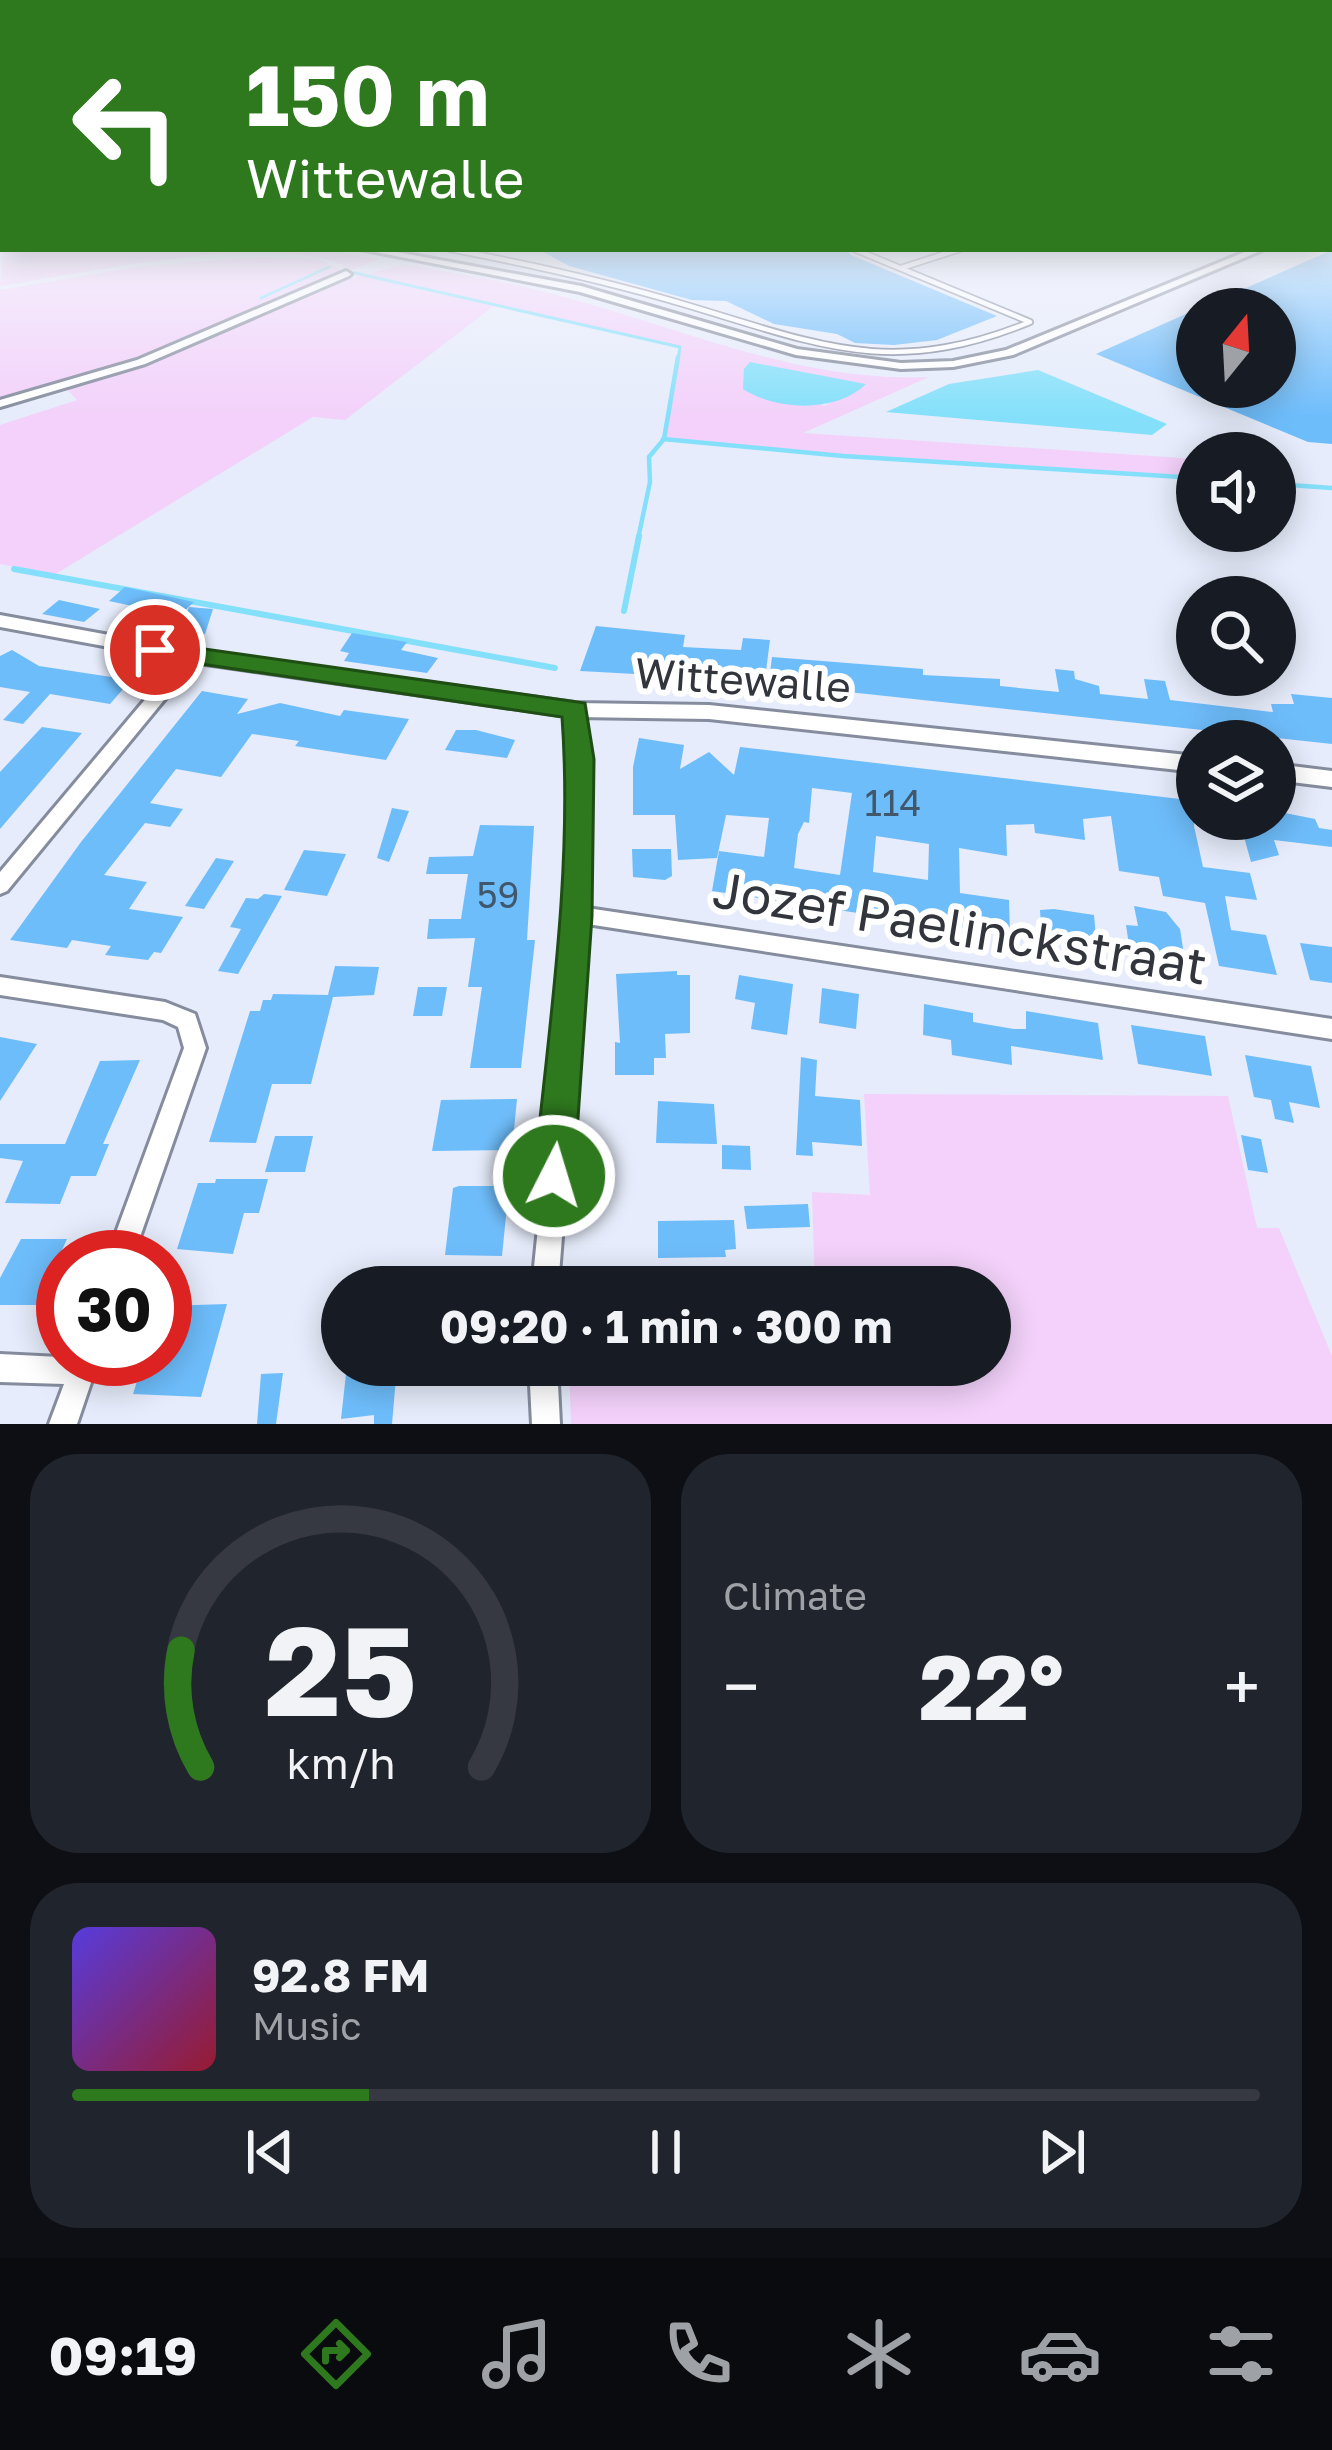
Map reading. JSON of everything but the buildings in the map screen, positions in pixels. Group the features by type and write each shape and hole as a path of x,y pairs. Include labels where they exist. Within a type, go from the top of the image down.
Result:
{"street":[{"path":"0,404 141,362 326,282"},
{"path":"545,282 796,352 901,365 953,364 1009,353 1179,282"},
{"name":"Wittewalle","path":"0,621 191,656 575,710 709,712 1176,762"},
{"path":"0,886 191,656"},
{"path":"547,1266 576,914 580,759 575,710"},
{"path":"1296,775 1332,779"},
{"name":"Jozef Paelinckstraat","path":"576,914 1332,1029"},
{"path":"0,986 165,1011 187,1022 195,1048 130,1230"},
{"path":"0,1368 36,1367"},
{"path":"63,1424 77,1386"},
{"path":"544,1386 546,1424"}],"lane":[{"path":"604,282 790,336 864,352 905,354 976,345 1030,322 934,282"}],"shaded area":[{"path":"44,282 317,282 135,361 0,400 0,290"},
{"path":"340,282 501,282 791,363 882,377 929,377 803,433 1176,458 1176,477 843,456 663,439 679,347 495,305 345,420 313,417 54,575 0,564 0,425 77,400 66,388 146,365","holes":["750,362 865,385 824,406"]},
{"path":"864,1094 1228,1096 1257,1228 1279,1228 1332,1356 1332,1424 571,1424 570,1386 1011,1386 1011,1266 814,1266 812,1192 870,1195"}],"water":[{"path":"750,362 866,384 823,404 772,402 743,389 744,369"},
{"path":"1038,370 1167,424 1152,435 886,412 949,384"}],"waterway":[{"path":"261,298 295,282"},
{"path":"397,282 680,347 678,360"},
{"path":"664,439 678,357"},
{"path":"638,539 650,482 649,457 664,439"},
{"path":"664,439 843,456 1176,477"},
{"path":"1296,485 1332,488"},
{"path":"624,611 639,536"},
{"path":"14,569 555,668"}],"route":[{"path":"155,650 575,710 580,759 576,916 554,1176"}]}
